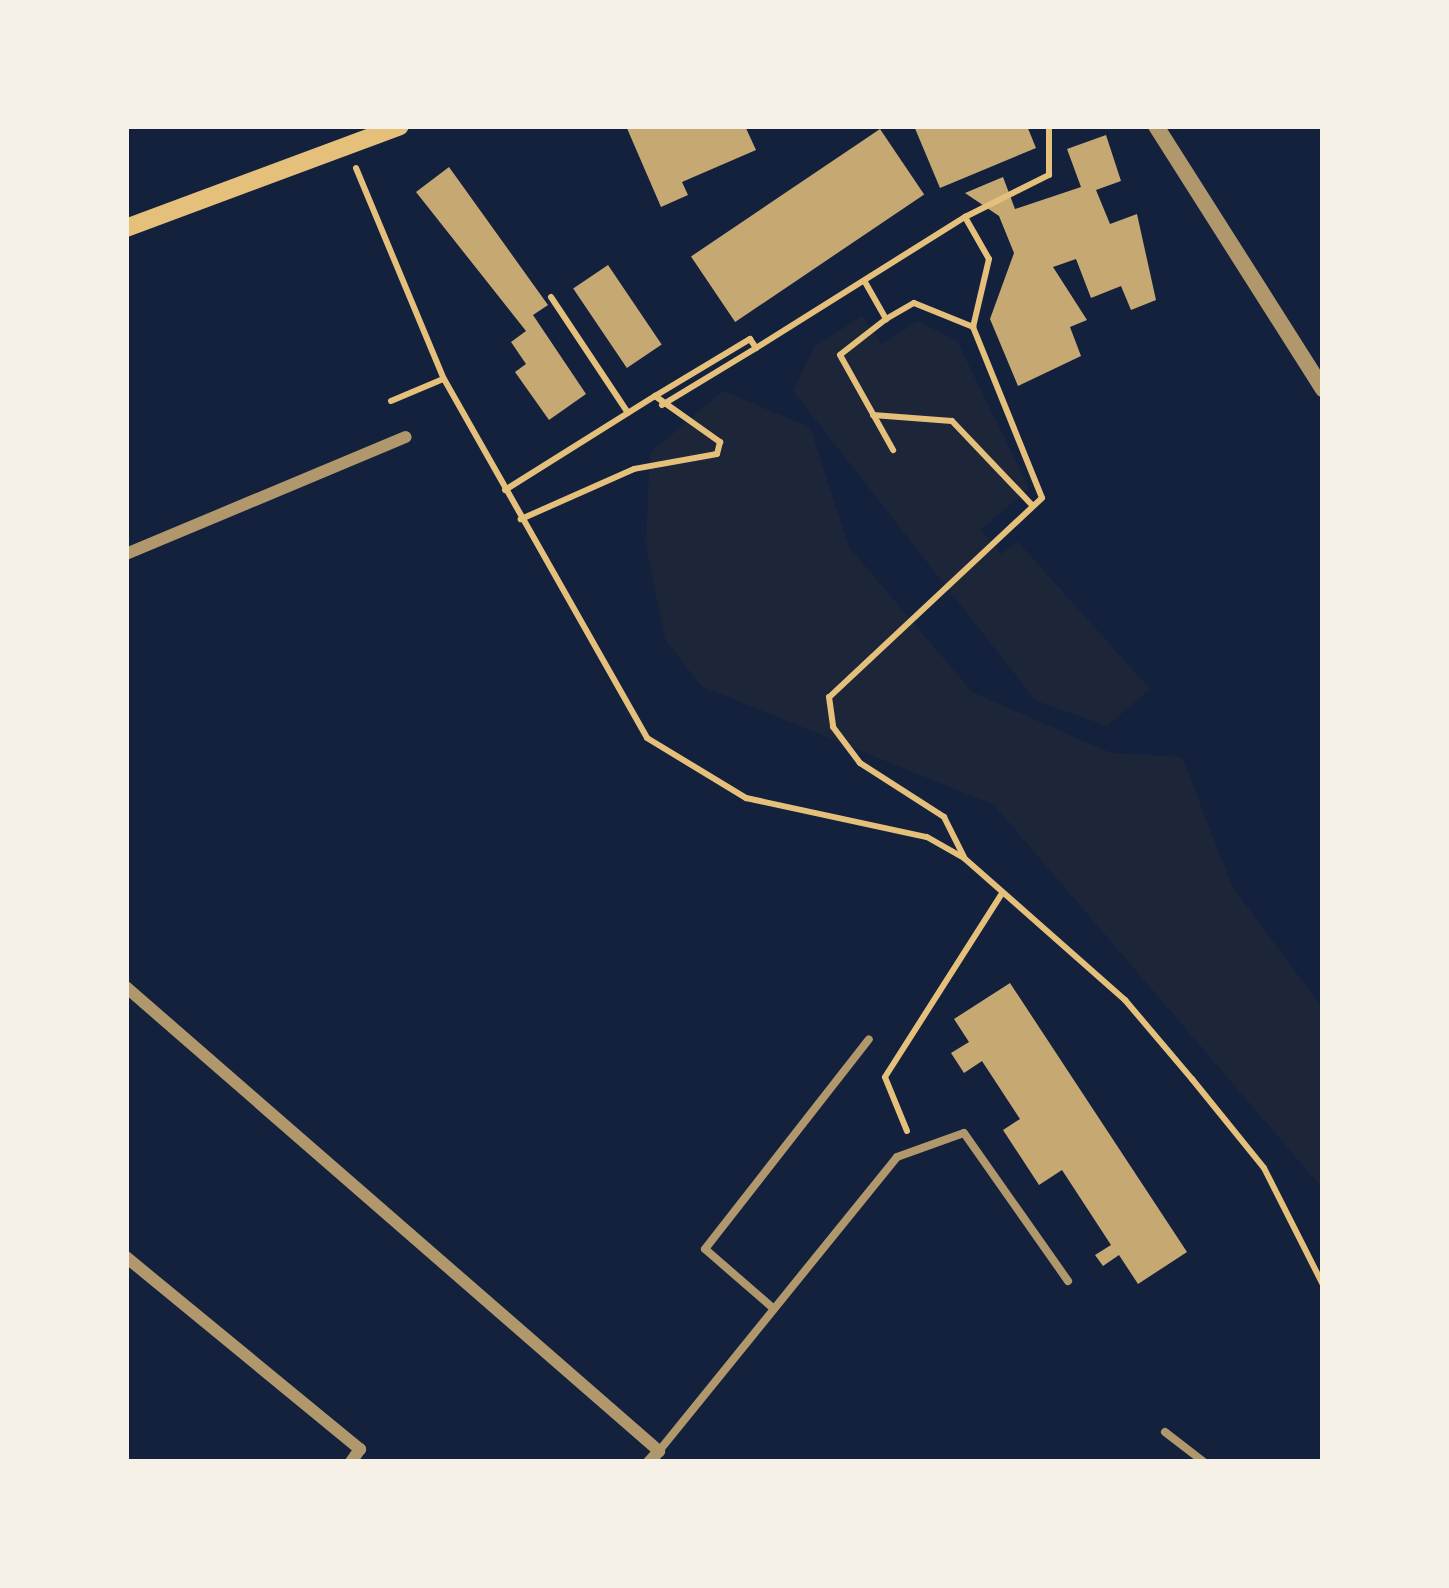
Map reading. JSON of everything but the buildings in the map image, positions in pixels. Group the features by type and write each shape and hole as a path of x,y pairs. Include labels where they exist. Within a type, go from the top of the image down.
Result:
{"main road":[{"path":"126,228 400,126"}],"street":[{"path":"1156,126 1323,389"},
{"path":"126,554 406,437"},
{"path":"126,987 654,1456"},
{"path":"126,1257 360,1450 351,1462"}],"lane":[{"path":"774,1309 705,1249 869,1040"},
{"path":"654,1456 897,1157 964,1133 1068,1281"},
{"path":"1165,1432 1198,1460"}],"path":[{"path":"662,406 965,217 1049,175 1048,126"},
{"path":"346,145 444,379 647,738 686,772 746,798 927,837 964,858 1125,1000 1192,1079 1264,1168 1323,1286"},
{"path":"964,858 944,817 860,764 833,727 829,697 911,610 1042,498 974,326 989,259 965,217"},
{"path":"865,281 886,320"},
{"path":"551,297 628,413"},
{"path":"893,450 840,355 914,303 974,326"},
{"path":"505,490 750,339 756,348"},
{"path":"391,401 444,379"},
{"path":"521,519 634,470 717,454 720,442 662,406 655,395"},
{"path":"873,415 952,421 1034,506"},
{"path":"915,1151 885,1077 1002,893"}],"shaded area":[{"path":"862,316 882,344 918,321 957,341 1029,488 981,530 1001,554 1018,542 1150,689 1107,726 1036,701 793,391 814,347"},
{"path":"723,391 810,427 849,547 972,692 1111,753 1182,757 1232,886 1323,1009 1323,1189 994,805 701,686 665,639 646,545 650,453"}]}
